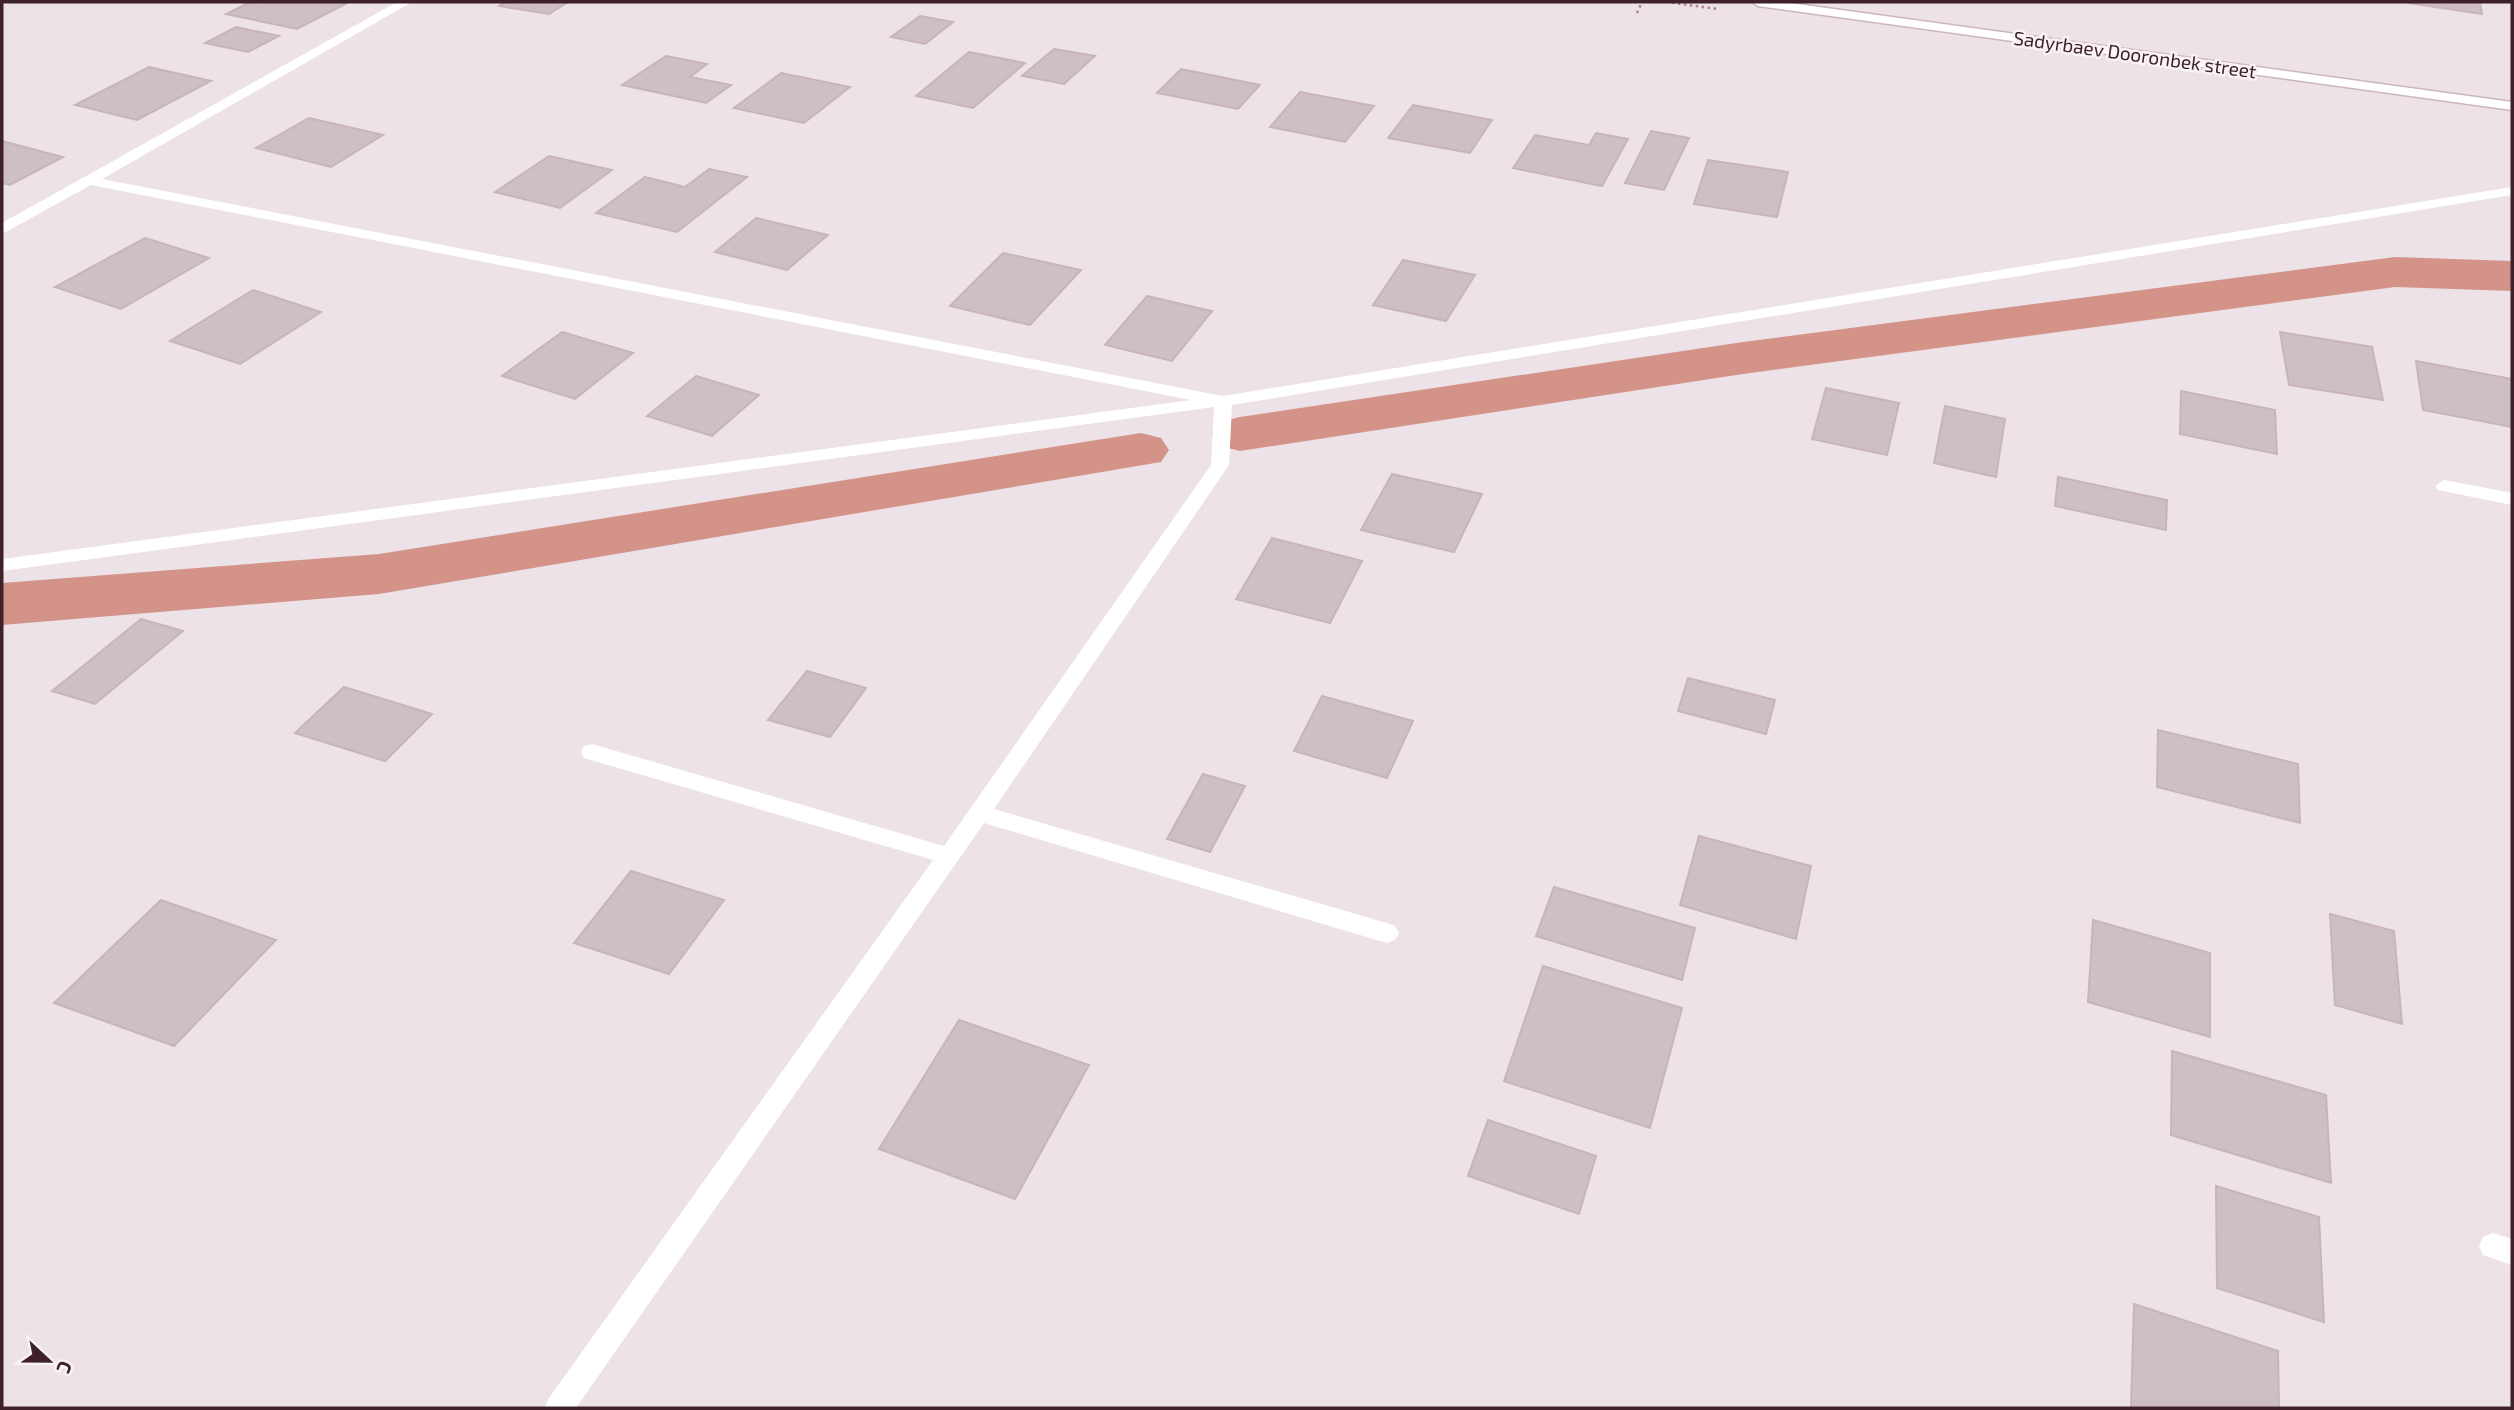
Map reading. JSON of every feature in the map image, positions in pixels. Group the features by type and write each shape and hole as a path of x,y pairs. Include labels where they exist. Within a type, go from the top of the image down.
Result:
{"street":[{"path":"2,229 406,2"},
{"name":"Sadyrbaev Dooronbek street","path":"1758,2 2512,106"},
{"path":"87,180 1223,401"},
{"path":"2,565 1019,426 1223,401 2512,191"},
{"path":"559,1408 949,856 1220,466 1223,401"},
{"path":"2444,486 2512,499"},
{"path":"592,752 949,856"},
{"path":"979,813 1387,933"}],"path":[{"path":"1637,13 1642,2"}],"building":[{"path":"250,2 349,2 297,29 226,14"},
{"path":"505,2 568,2 549,14 499,6"},
{"path":"2480,2 2482,14 2408,3"},
{"path":"920,16 953,22 925,44 891,37"},
{"path":"236,27 279,36 248,52 205,43"},
{"path":"1054,49 1095,56 1064,84 1022,76"},
{"path":"969,52 1025,63 973,108 916,96"},
{"path":"666,56 707,64 690,77 731,85 706,103 622,85"},
{"path":"149,67 211,81 137,120 75,105"},
{"path":"1181,69 1260,85 1238,109 1157,93"},
{"path":"781,73 850,87 804,123 734,108"},
{"path":"1300,92 1374,106 1345,142 1270,127"},
{"path":"1413,105 1492,120 1470,153 1388,138"},
{"path":"309,118 383,135 331,167 256,148"},
{"path":"1651,131 1689,138 1664,190 1625,183"},
{"path":"1596,133 1628,139 1602,186 1513,168 1535,135 1589,145"},
{"path":"2,141 63,157 10,185 2,183"},
{"path":"549,156 612,170 560,208 495,192"},
{"path":"1708,160 1788,172 1777,217 1694,204"},
{"path":"709,169 747,177 677,232 596,213 645,177 685,187"},
{"path":"756,218 828,235 787,270 715,252"},
{"path":"145,238 209,258 121,309 55,287"},
{"path":"1003,253 1081,270 1030,325 950,306"},
{"path":"1403,260 1475,275 1446,321 1373,305"},
{"path":"253,290 321,312 240,364 170,341"},
{"path":"1147,296 1212,311 1172,361 1105,345"},
{"path":"562,332 633,353 575,399 502,376"},
{"path":"2280,332 2372,347 2383,400 2289,385"},
{"path":"2416,361 2512,379 2512,427 2423,410"},
{"path":"696,376 759,395 712,436 647,416"},
{"path":"1826,388 1899,403 1887,455 1812,439"},
{"path":"2181,391 2275,410 2277,454 2180,434"},
{"path":"1945,406 2005,419 1996,477 1934,463"},
{"path":"1392,474 1482,494 1454,552 1361,530"},
{"path":"2058,477 2167,500 2166,530 2055,506"},
{"path":"1272,538 1362,561 1330,623 1236,599"},
{"path":"141,619 183,631 95,704 52,691"},
{"path":"807,671 866,688 830,737 768,720"},
{"path":"1688,678 1775,700 1766,734 1678,711"},
{"path":"344,687 432,714 385,761 295,733"},
{"path":"1322,696 1413,721 1387,778 1294,751"},
{"path":"2158,730 2298,764 2300,823 2157,787"},
{"path":"1203,774 1245,786 1210,852 1167,839"},
{"path":"1699,836 1811,866 1796,939 1680,905"},
{"path":"631,871 724,900 669,974 574,943"},
{"path":"1554,887 1695,928 1682,980 1536,936"},
{"path":"161,900 276,940 174,1046 54,1003"},
{"path":"2330,914 2394,931 2402,1024 2335,1005"},
{"path":"2093,920 2210,953 2210,1037 2088,1002"},
{"path":"1543,966 1682,1008 1650,1128 1504,1081"},
{"path":"959,1020 1089,1065 1015,1199 879,1149"},
{"path":"2172,1051 2326,1095 2331,1183 2171,1135"},
{"path":"1488,1120 1596,1156 1579,1214 1468,1176"},
{"path":"2216,1186 2319,1217 2324,1322 2217,1288"},
{"path":"2134,1304 2278,1351 2279,1408 2131,1408"}],"waterway":[{"path":"1240,434 1743,358 2395,272 2512,276"},
{"path":"2,604 379,574 1141,450"}]}
